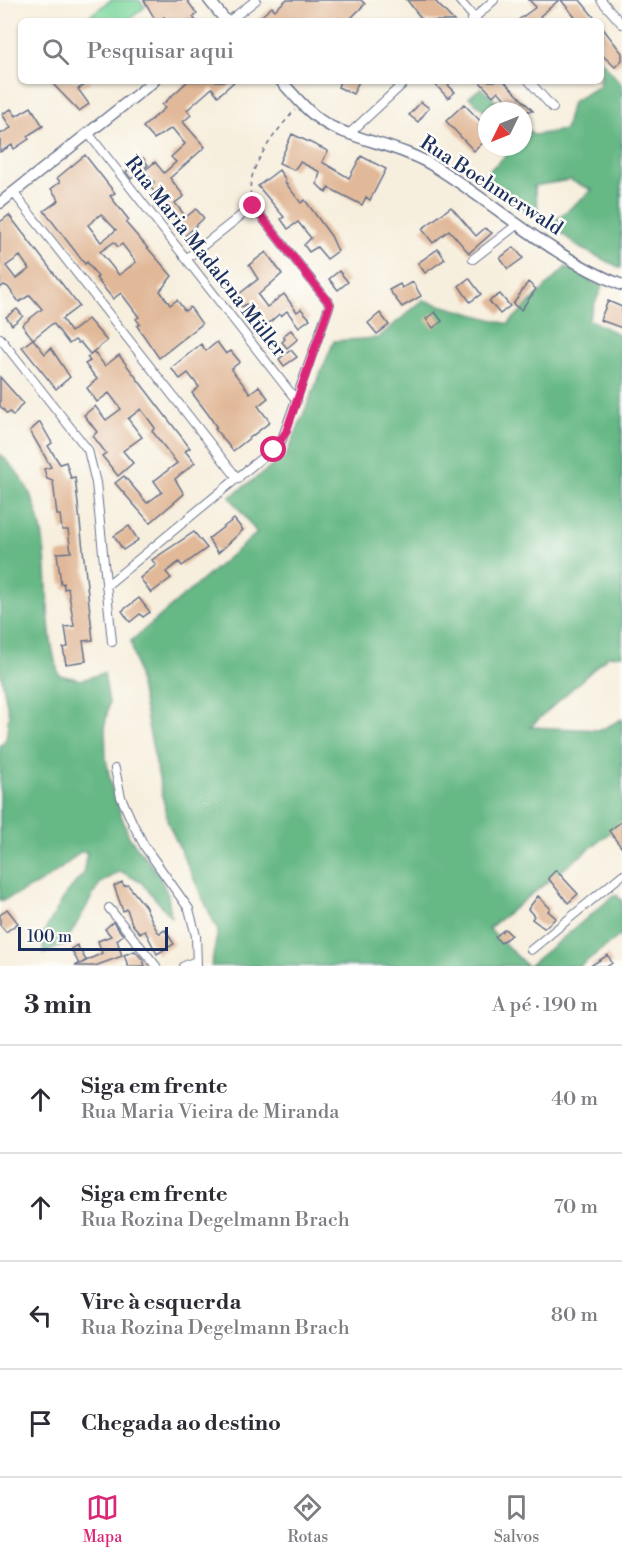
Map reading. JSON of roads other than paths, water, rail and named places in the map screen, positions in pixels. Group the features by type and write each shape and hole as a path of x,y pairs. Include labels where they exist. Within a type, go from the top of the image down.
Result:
{"main road":[{"path":"208,0 225,18"},
{"path":"0,203 150,84"},
{"name":"Rua Boehmerwald","path":"284,84 322,121 412,154 438,168 586,269 622,285"}],"street":[{"path":"232,18 256,0"},
{"path":"459,0 472,18"},
{"path":"476,18 494,0"},
{"path":"601,0 622,24"},
{"path":"350,133 403,84"},
{"path":"532,84 553,108"},
{"name":"Rua Maria Madalena Müller","path":"88,133 297,401"},
{"path":"14,192 238,479"},
{"path":"106,586 281,442 330,304 253,206 186,259"},
{"path":"473,259 518,224"},
{"path":"1,340 88,450 96,483 112,642"},
{"path":"115,769 121,797 145,847 189,909 196,936 196,964 184,966"},
{"path":"531,950 622,875"},
{"path":"109,908 156,966"}]}
